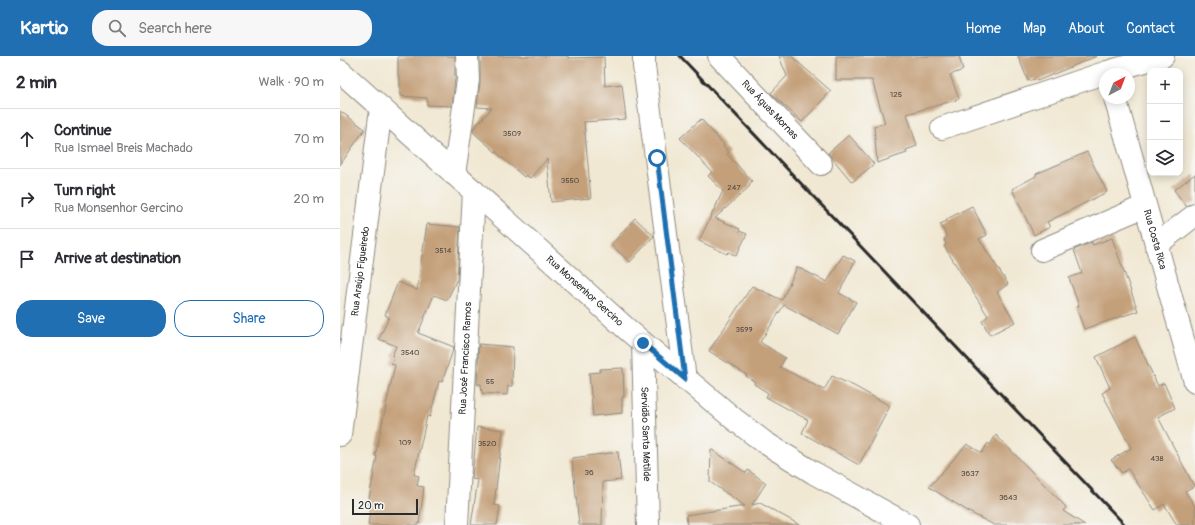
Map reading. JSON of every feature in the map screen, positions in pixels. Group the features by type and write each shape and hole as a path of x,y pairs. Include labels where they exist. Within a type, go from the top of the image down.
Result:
{"street":[{"path":"454,174 468,80 466,56"},
{"path":"644,56 644,66 685,379"},
{"name":"Rua Águas Mornas","path":"719,56 821,164"},
{"path":"942,128 1106,67 1163,56"},
{"name":"Rua Monsenhor Gercino","path":"340,70 643,343 734,419 764,442 814,473 908,525"},
{"name":"Rua Costa Rica","path":"1116,104 1195,382"},
{"name":"Rua Araújo Figueiredo","path":"340,436 381,108"},
{"name":"Rua José Francisco Ramos","path":"457,525 474,191"},
{"path":"1042,250 1145,206"},
{"path":"1156,245 1195,215"},
{"name":"Servidão Santa Matilde","path":"643,343 648,525"}],"building":[{"path":"398,56 455,56 455,79 452,106 427,105 427,98 400,96"},
{"path":"480,56 568,56 568,58 604,57 605,86 622,84 626,119 584,122 591,198 551,202 547,159 530,178 526,175 524,177 473,132 473,129 492,108 477,107 480,82"},
{"path":"779,56 791,56 831,91 802,122 771,93 787,76"},
{"path":"836,56 959,56 963,70 950,75 959,99 907,114 917,146 906,150 907,153 877,163 874,126 885,123 872,80 836,80"},
{"path":"1018,56 1097,56 1037,81 1035,79 1028,81"},
{"path":"340,111 365,129 340,165"},
{"path":"701,119 724,145 723,146 729,152 727,154 752,181 749,185 750,186 715,218 740,229 739,231 747,234 736,256 729,252 727,254 699,241 723,191 708,176 712,172 680,138"},
{"path":"849,135 874,164 852,182 828,153"},
{"path":"1087,152 1107,192 1047,222 1050,227 1034,235 1012,189 1036,176 1036,174"},
{"path":"1195,174 1195,203 1186,206 1174,190"},
{"path":"972,206 987,235 979,239 1008,284 997,292 1015,322 990,335 982,321 988,316 944,246 946,245 944,239 947,237 940,224"},
{"path":"635,218 654,236 630,262 611,245"},
{"path":"427,224 460,227 457,281 447,300 434,295 418,333 454,347 442,382 439,381 430,417 427,416 414,475 419,476 417,486 424,487 419,525 368,525 371,505 368,504 377,456 375,456 395,365 391,363 396,346 379,339 389,317 385,315 398,282 417,290"},
{"path":"1112,238 1138,311 1084,329 1076,307 1079,306 1069,278 1082,273 1074,250 1092,242 1093,245"},
{"path":"843,255 855,261 839,293 856,302 838,334 784,305 760,342 785,358 780,367 824,390 832,376 854,386 890,406 859,465 802,433 808,420 766,397 768,393 754,384 755,382 746,376 747,375 709,351 752,286 782,300 797,267 827,282"},
{"path":"1135,337 1158,386 1164,383 1175,408 1158,417 1194,486 1185,491 1195,507 1195,525 1177,525 1164,504 1155,510 1128,469 1122,473 1111,460 1131,448 1102,393 1110,388 1096,357"},
{"path":"479,344 513,347 512,386 508,386 507,395 482,393 481,384 477,384"},
{"path":"623,368 624,397 622,397 622,413 593,416 589,373 600,372 600,369"},
{"path":"477,427 503,430 494,505 500,506 497,525 471,525 478,480 472,479"},
{"path":"996,435 1066,507 1063,511 1085,525 994,525 971,513 929,487 967,444 982,453 988,443 990,445"},
{"path":"711,449 746,473 748,470 766,483 752,505 760,503 800,525 687,525 686,515 745,506 710,482"},
{"path":"618,452 621,480 603,482 602,525 579,525 572,458"}],"railway":[{"path":"680,56 1125,525"}],"route":[{"path":"643,343 685,379 657,158"}]}
